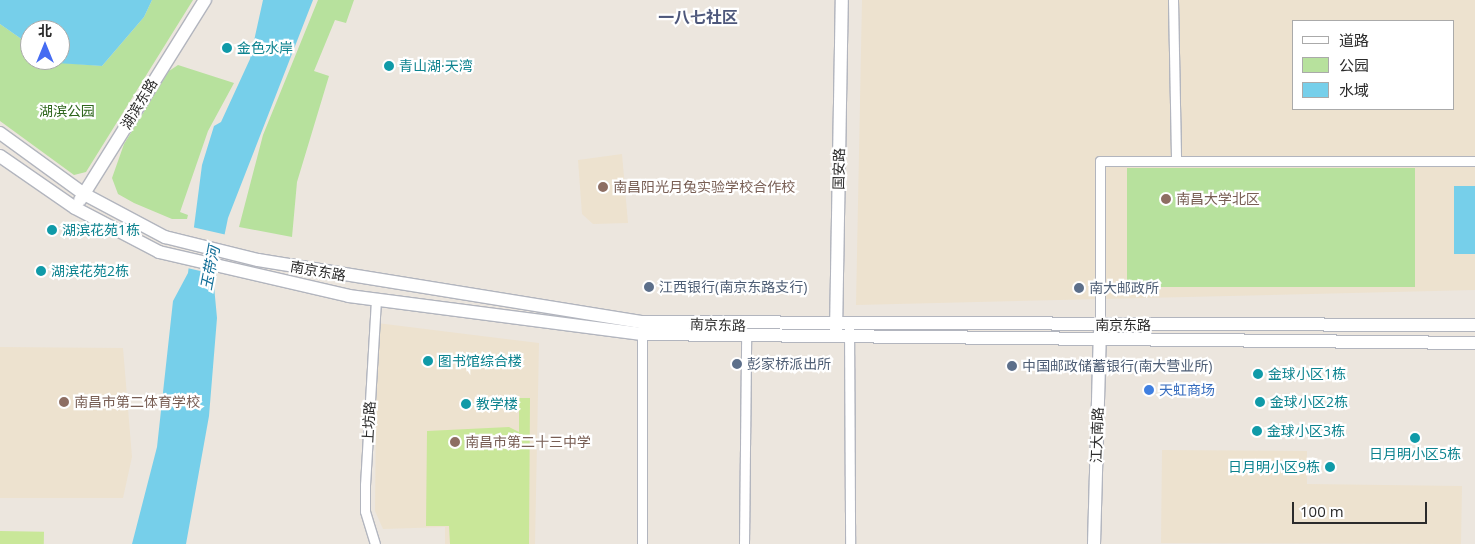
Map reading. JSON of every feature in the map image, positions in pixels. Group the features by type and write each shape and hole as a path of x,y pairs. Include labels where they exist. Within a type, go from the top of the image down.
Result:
{"main road":[{"name":"湖滨东路","path":"75,208 205,0"},
{"name":"国安路","path":"842,0 843,331"},
{"name":"南京东路","path":"0,133 84,194 165,237 225,252 479,299 642,322 843,331 1100,339 1475,343"},
{"name":"南京东路","path":"0,156 75,208 137,244 185,259 376,299 642,334 746,337 843,331 1100,325 1475,325"},
{"name":"江大南路","path":"1094,544 1100,325"}],"street":[{"path":"1173,0 1176,160"},
{"path":"1100,325 1100,161 1475,161"},
{"name":"上坊路","path":"375,544 365,511 365,485 376,299"},
{"path":"843,331 850,544"},
{"path":"642,334 642,544"},
{"path":"744,544 746,337"}],"shaded area":[{"name":"南昌大学北区","path":"862,0 1475,0 1475,290 856,305"},
{"name":"南昌阳光月兔实验学校合作校","path":"622,154 628,223 593,224 582,214 578,160"},
{"name":"南昌市第二十三中学","path":"377,323 539,343 535,544 445,544 445,527 383,529 375,511"},
{"name":"南昌市第二体育学校","path":"0,347 123,348 132,457 123,498 0,498"},
{"path":"1162,450 1307,451 1307,484 1462,486 1461,544 1161,543"}],"green space":[{"name":"湖滨公园","path":"152,0 193,0 86,172 74,175 0,121 0,24 20,38 20,70 70,70 70,63 102,66 144,17"},
{"path":"318,0 354,0 346,23 335,20 314,71 329,76 297,182 292,237 239,227 263,135"},
{"path":"178,65 234,83 208,131 180,212 188,215 187,219 172,219 134,203 118,194 112,178 124,144 169,71"},
{"path":"1127,168 1415,168 1415,287 1127,287"},
{"path":"519,398 530,398 529,544 450,544 449,526 426,526 427,431 509,427 519,432"},
{"path":"0,531 44,532 44,544 0,544"}],"water":[{"path":"0,0 152,0 144,17 102,66 70,64 70,20 20,20 20,38 0,24"},
{"name":"玉带河","path":"263,0 313,0 228,218 214,286 217,318 209,416 186,544 132,544 157,447 173,301 188,273 202,165 214,126 221,122 250,59"},
{"path":"1454,186 1475,186 1475,254 1454,254"}],"pier":[{"path":"192,227 227,235 218,275 183,267"}],"place":[{"name":"金色水岸","path":"227,48"},
{"name":"青山湖·天湾","path":"389,66"},
{"name":"南昌阳光月兔实验学校合作校","path":"603,187"},
{"name":"南昌大学北区","path":"1166,199"},
{"name":"湖滨花苑1栋","path":"52,230"},
{"name":"湖滨花苑2栋","path":"41,271"},
{"name":"江西银行(南京东路支行)","path":"649,287"},
{"name":"南大邮政所","path":"1079,288"},
{"name":"图书馆综合楼","path":"428,361"},
{"name":"彭家桥派出所","path":"737,364"},
{"name":"中国邮政储蓄银行(南大营业所)","path":"1012,366"},
{"name":"金球小区1栋","path":"1258,374"},
{"name":"天虹商场","path":"1149,390"},
{"name":"南昌市第二体育学校","path":"64,402"},
{"name":"金球小区2栋","path":"1260,402"},
{"name":"教学楼","path":"466,404"},
{"name":"金球小区3栋","path":"1257,431"},
{"name":"日月明小区5栋","path":"1415,438"},
{"name":"南昌市第二十三中学","path":"455,442"},
{"name":"日月明小区9栋","path":"1330,467"}],"district":[{"name":"一八七社区","path":"698,17"}]}
